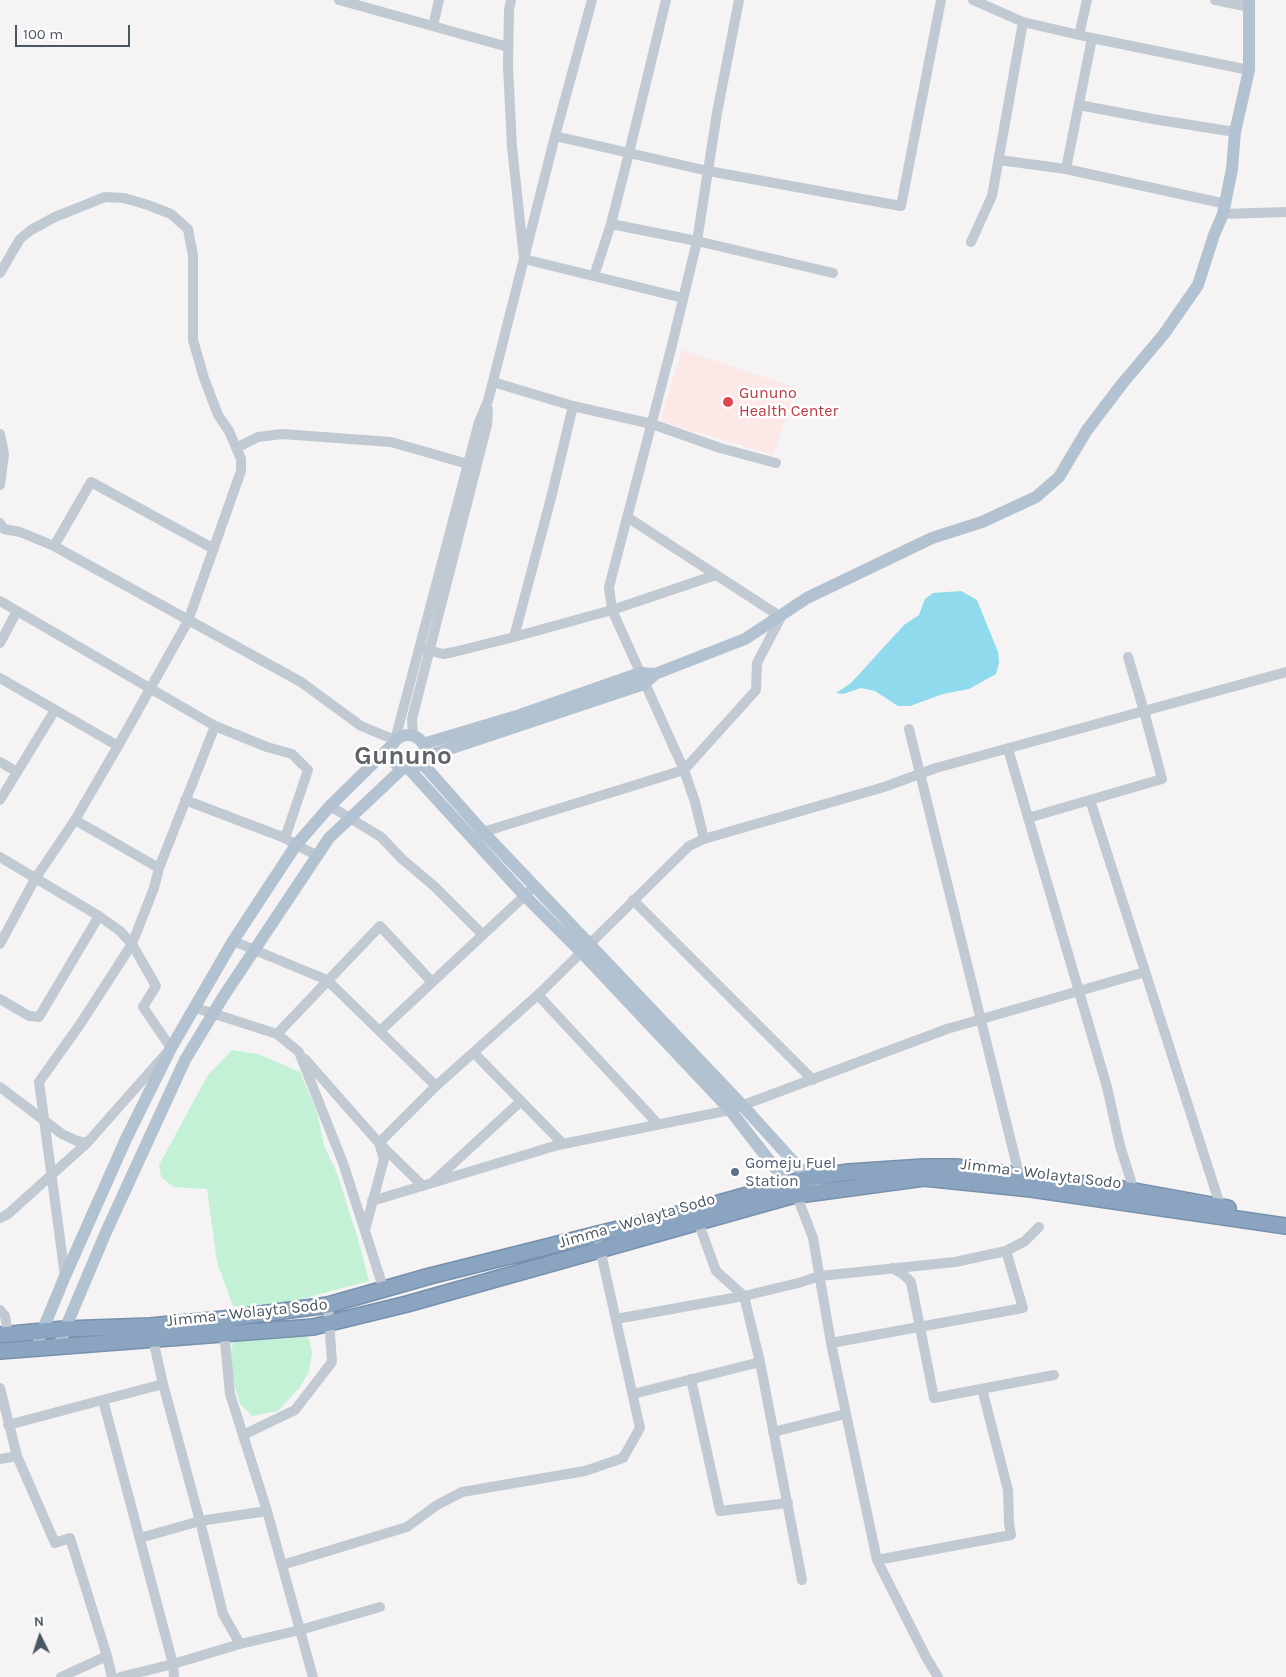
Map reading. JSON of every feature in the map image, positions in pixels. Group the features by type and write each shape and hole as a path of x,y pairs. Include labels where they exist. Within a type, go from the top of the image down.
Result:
{"highway":[{"name":"Jimma - Wolayta Sodo","path":"792,1190 808,1178 849,1172 923,1166 956,1167 1129,1190 1286,1226"},
{"name":"Jimma - Wolayta Sodo","path":"223,1326 313,1327 330,1323 407,1304 599,1243 792,1190 821,1192 924,1178 1222,1212 1286,1217"},
{"name":"Jimma - Wolayta Sodo","path":"0,1351 59,1347 152,1333 223,1326 328,1305 430,1276 599,1243"},
{"name":"Jimma - Wolayta Sodo","path":"4,1334 65,1329 152,1333"}],"main road":[{"path":"423,760 521,720 605,692 746,639 807,598 932,538 982,522 1036,497 1059,477 1086,430 1164,334 1198,285 1224,209 1232,169 1235,132 1249,70 1250,3"},
{"path":"423,744 521,720"},
{"path":"35,1349 126,1138 171,1048 196,1008 233,941 296,845 330,806 393,743 400,736 413,735 419,738 426,750 423,760 416,768 406,769 396,766 390,753 393,743"},
{"path":"423,760 482,832 534,887 585,949 736,1108 821,1192"},
{"path":"59,1347 106,1232 185,1060 329,838 406,769"},
{"path":"406,769 525,896 585,949"},
{"path":"736,1108 792,1190"}],"street":[{"path":"339,0 366,4 433,26 508,47"},
{"path":"433,26 440,0"},
{"path":"511,0 508,47 512,147 524,259"},
{"path":"413,735 412,719 425,649 468,464 479,422 488,401 555,136 592,0"},
{"path":"594,276 611,224 666,0"},
{"path":"704,839 695,802 684,770 612,610 610,587 697,241 717,113 739,0"},
{"path":"555,136 708,171 901,206 942,0"},
{"path":"973,0 1023,22 1249,70"},
{"path":"1080,35 1087,0"},
{"path":"1215,0 1250,3"},
{"path":"971,242 992,196 1023,22"},
{"path":"1066,169 1092,38"},
{"path":"1079,104 1152,119 1235,132"},
{"path":"999,160 1066,169 1224,209 1286,212"},
{"path":"0,273 20,240 31,230 55,217 105,197 124,198 171,214 188,229 193,255 193,340 204,378 218,415 230,431 242,458 241,471 188,621 75,820 35,879 0,944"},
{"path":"611,224 697,241 832,274"},
{"path":"524,259 683,298"},
{"path":"493,382 573,406 652,424 720,448 776,463"},
{"path":"0,523 4,529 20,532 54,546 301,682 361,726 393,743 425,649 487,425 488,401"},
{"path":"514,637 573,406"},
{"path":"0,434 4,454 0,485"},
{"path":"238,447 258,437 282,434 391,442 468,464"},
{"path":"54,546 91,482 214,549"},
{"path":"482,832 684,770 756,690 757,663 780,617 628,517"},
{"path":"425,649 443,654 514,637 612,610 716,575"},
{"path":"0,601 215,726 267,747 292,754 308,770 285,838"},
{"path":"0,643 17,611"},
{"path":"1028,818 1162,779 1128,657"},
{"path":"379,1143 436,1086 538,995 689,846 704,839 884,787 936,768 1286,672"},
{"path":"0,678 118,746"},
{"path":"0,800 55,710"},
{"path":"65,1276 39,1082 81,1023 132,944 154,888 159,868 215,726"},
{"path":"910,729 1019,1174"},
{"path":"1008,749 1131,1181 1129,1190"},
{"path":"0,762 17,772"},
{"path":"185,800 285,838 318,856"},
{"path":"1090,800 1222,1212"},
{"path":"330,806 381,838 434,886 483,935"},
{"path":"75,820 159,868"},
{"path":"0,857 120,930 132,944 156,986 143,1007 171,1048 87,1143 8,1214 0,1218"},
{"path":"380,1031 534,887"},
{"path":"634,900 813,1080"},
{"path":"0,999 29,1016 39,1017 99,916"},
{"path":"277,1034 380,926 432,982"},
{"path":"233,941 327,980 436,1086"},
{"path":"372,1201 563,1144 736,1108 947,1029 1145,972"},
{"path":"538,995 658,1124"},
{"path":"196,1008 277,1034 299,1052 379,1143 428,1185"},
{"path":"299,1052 343,1163 384,1290"},
{"path":"474,1053 563,1144"},
{"path":"0,1087 62,1134 77,1141 87,1143"},
{"path":"428,1185 521,1101"},
{"path":"365,1230 384,1159 379,1143"},
{"path":"792,1190 813,1238 845,1414 877,1560 938,1677"},
{"path":"696,1216 716,1271 744,1296 760,1362 802,1580"},
{"path":"616,1319 744,1296 820,1276 955,1262 1006,1251 1025,1241 1038,1227"},
{"path":"282,1564 407,1527 437,1505 462,1492 585,1471 624,1458 640,1428 599,1243"},
{"path":"831,1343 1023,1308 1006,1251"},
{"path":"892,1268 903,1274 911,1282 934,1398 1054,1375"},
{"path":"243,1435 295,1410 332,1362 328,1305"},
{"path":"0,1310 5,1316 4,1334"},
{"path":"223,1326 230,1394 267,1511 313,1677"},
{"path":"152,1333 163,1384 223,1614 240,1644"},
{"path":"633,1394 760,1362"},
{"path":"692,1379 720,1512 788,1503"},
{"path":"8,1425 163,1384"},
{"path":"0,1388 17,1456 55,1543 70,1538 112,1677"},
{"path":"877,1560 1011,1534 1008,1523 1008,1490 982,1389"},
{"path":"103,1400 173,1664 174,1677"},
{"path":"773,1432 845,1414"},
{"path":"0,1459 17,1456"},
{"path":"140,1538 200,1521 267,1511"},
{"path":"120,1677 173,1664 240,1644 300,1630 380,1606"},
{"path":"61,1677 107,1656"}],"shaded area":[{"name":"Gununo Health Center","path":"682,350 796,388 773,455 663,422 661,417"}],"green space":[{"path":"232,1050 258,1054 300,1072 317,1112 324,1146 337,1173 369,1281 268,1308 233,1306 217,1262 207,1189 173,1187 161,1177 159,1165 208,1075"},
{"path":"299,1333 309,1339 312,1352 309,1372 299,1388 278,1411 252,1416 240,1404 233,1380 230,1358 233,1343 247,1336"}],"water":[{"path":"961,591 977,600 998,652 999,663 996,674 969,689 943,694 910,706 898,706 875,691 861,688 843,694 836,693 851,683 904,625 919,615 925,599 933,593"}],"place":[{"name":"Gununo Health Center","path":"728,402"},
{"name":"Gomeju Fuel Station","path":"735,1172"}],"district":[{"name":"Gununo","path":"403,757"}]}
